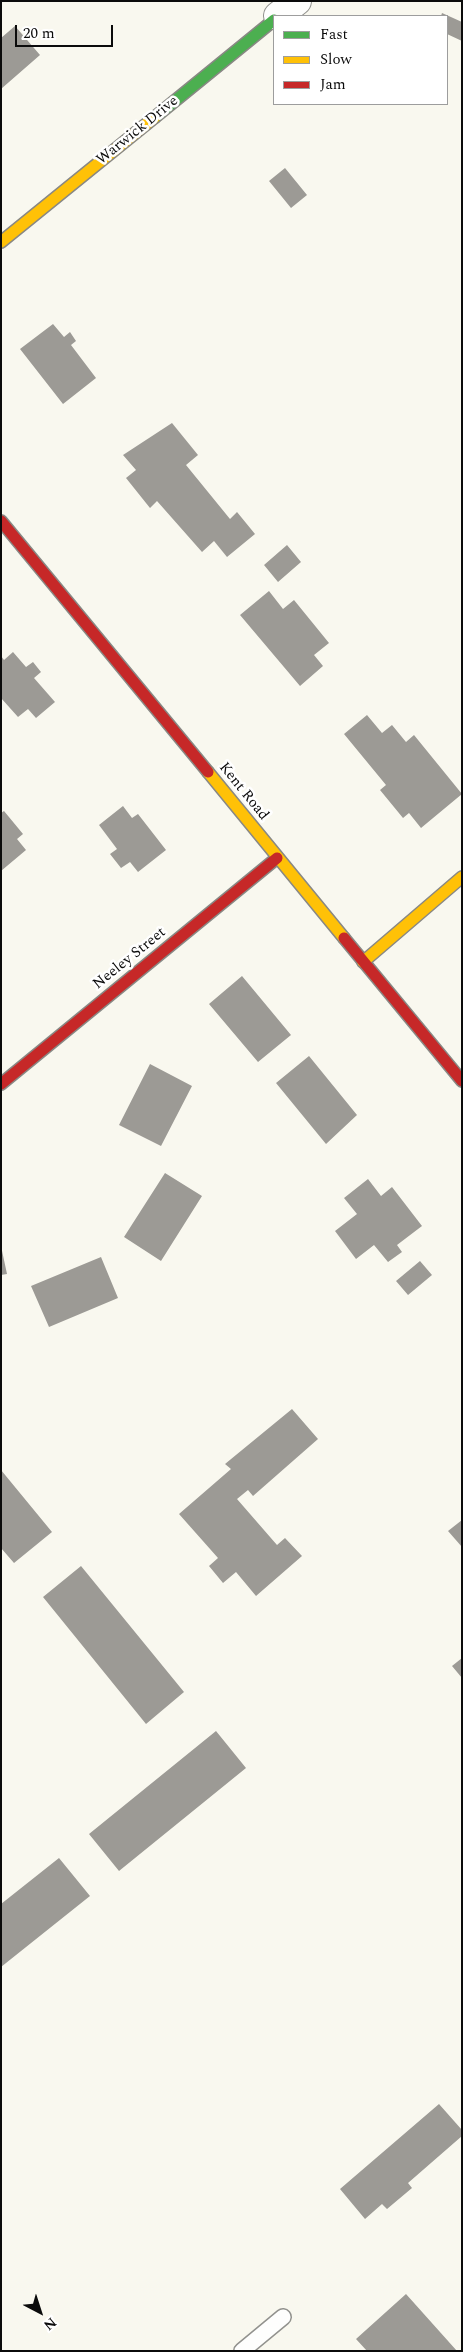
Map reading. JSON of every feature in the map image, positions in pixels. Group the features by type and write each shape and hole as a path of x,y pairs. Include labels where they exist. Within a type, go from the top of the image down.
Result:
{"street":[{"path":"279,15 297,1"},
{"name":"Warwick Drive","path":"1,242 273,21"},
{"name":"Kent Road","path":"4,532 462,1081"},
{"name":"Neeley Street","path":"1,1084 277,858"},
{"path":"363,962 462,877"}],"lane":[{"path":"242,2351 283,2317"}],"building":[{"path":"448,16 462,22 462,41 448,34"},
{"path":"15,26 40,55 1,89 1,38"},
{"path":"285,168 307,195 291,208 269,181"},
{"path":"53,324 64,337 70,332 76,341 71,345 96,378 63,404 20,349"},
{"path":"172,423 198,455 186,465 230,519 237,512 255,534 227,557 214,541 202,552 157,501 150,508 126,478 136,470 123,455"},
{"path":"287,545 301,562 278,582 264,565"},
{"path":"269,591 283,609 294,600 329,643 314,655 323,666 300,686 240,615"},
{"path":"13,652 26,667 33,662 41,672 34,678 55,702 36,718 28,709 18,717 1,698 1,656 4,660"},
{"path":"367,715 382,733 392,725 406,742 414,735 462,794 421,828 409,813 403,818 380,790 386,785 344,734"},
{"path":"123,806 132,818 138,814 166,850 138,872 130,862 121,868 110,854 117,849 99,825"},
{"path":"4,811 23,834 17,839 26,850 1,871 1,813"},
{"path":"242,976 291,1035 258,1062 209,1004"},
{"path":"309,1056 357,1115 326,1144 276,1083"},
{"path":"150,1064 192,1086 161,1146 119,1125"},
{"path":"165,1173 202,1196 161,1261 124,1237"},
{"path":"368,1179 381,1196 392,1187 422,1226 397,1245 402,1252 388,1262 374,1245 356,1259 335,1231 357,1214 344,1198"},
{"path":"1,1246 7,1274 1,1275"},
{"path":"101,1257 118,1298 49,1327 31,1286"},
{"path":"420,1261 432,1275 408,1295 396,1281"},
{"path":"292,1409 318,1439 253,1496 248,1490 237,1499 277,1545 285,1538 302,1556 256,1596 236,1572 223,1583 209,1566 218,1558 179,1514 231,1469 225,1464"},
{"path":"1,1470 52,1532 14,1563 1,1548"},
{"path":"462,1520 462,1547 448,1531"},
{"path":"81,1566 184,1692 146,1724 43,1597"},
{"path":"462,1658 462,1678 452,1666"},
{"path":"216,1731 246,1768 119,1871 89,1834"},
{"path":"59,1858 90,1896 1,1967 1,1904"},
{"path":"439,2104 462,2130 462,2136 408,2183 412,2188 387,2209 382,2204 365,2219 340,2189"},
{"path":"406,2294 457,2351 367,2351 356,2339"}],"traffic: fast":[{"path":"155,117 273,21"}],"traffic: slow":[{"path":"1,242 155,117"},
{"path":"208,772 344,938"},
{"path":"363,962 462,877"}],"traffic: jam":[{"path":"1,521 208,772"},
{"path":"1,1084 277,858"},
{"path":"344,938 462,1081"}]}
